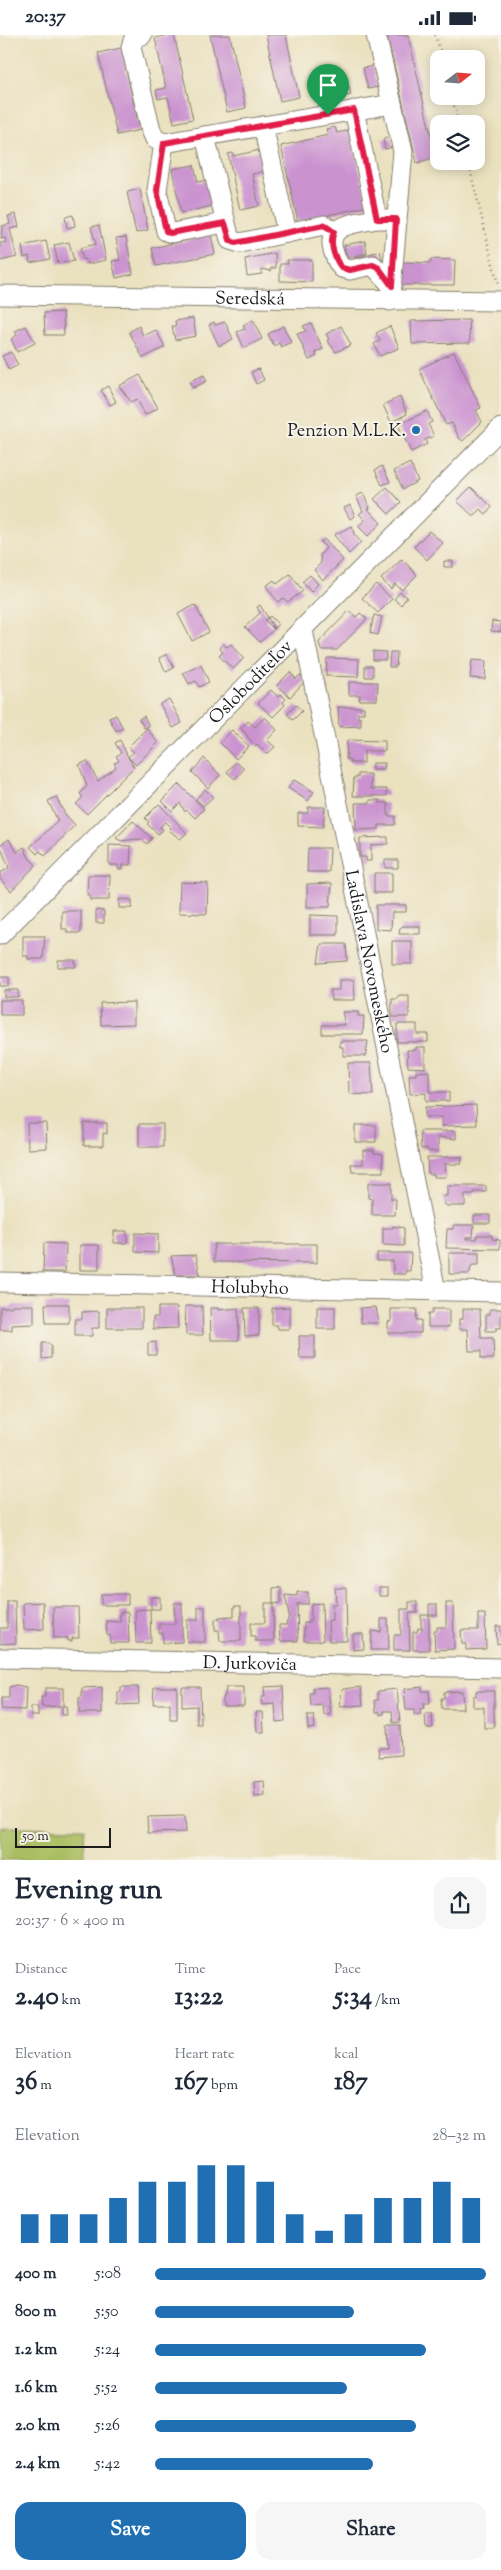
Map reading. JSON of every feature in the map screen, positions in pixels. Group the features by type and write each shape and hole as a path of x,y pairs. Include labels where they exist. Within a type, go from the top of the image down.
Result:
{"street":[{"path":"142,35 134,38 131,47 151,130 155,139 164,143 392,104"},
{"path":"376,35 404,158 396,219 391,293"},
{"path":"354,110 377,219"},
{"path":"263,126 287,233"},
{"path":"205,136 230,240 235,243 324,225 334,232"},
{"path":"164,143 157,190 166,231 170,233 225,223"},
{"path":"334,232 344,227 377,219 396,219"},
{"path":"334,232 332,245 336,259 342,268 350,270 373,265 379,268 391,293"},
{"name":"Seredská","path":"0,295 391,293 500,295"},
{"name":"Osloboditeľov","path":"0,935 501,428"},
{"name":"Ladislava Novomeského","path":"303,630 436,1291"},
{"name":"Holubyho","path":"0,1282 501,1291"},
{"name":"D. Jurkoviča","path":"0,1658 501,1668"}],"path":[{"path":"436,35 440,50"},
{"path":"470,170 500,295"}],"green space":[{"path":"0,1827 84,1828 85,1860 0,1860"}],"building":[{"path":"174,35 193,119 174,123 168,97 158,99 156,90 166,88 155,38"},
{"path":"210,35 230,35 246,108 227,112"},
{"path":"266,35 286,35 299,97 280,101"},
{"path":"387,35 408,35 430,131 430,159 417,163"},
{"path":"121,48 140,130 117,135 98,53"},
{"path":"373,66 378,87 368,89 363,68"},
{"path":"349,86 351,95 338,98 336,89"},
{"path":"335,127 337,133 350,130 368,206 298,222 281,146 328,135 326,129"},
{"path":"391,137 393,147 385,149 383,139"},
{"path":"260,150 265,171 252,174 259,206 240,210 228,154 233,153 233,156"},
{"path":"194,165 198,182 211,179 217,205 181,213 172,169"},
{"path":"140,189 148,230 136,233 127,192"},
{"path":"16,214 19,227 10,229 17,257 0,261 0,243 6,242 5,238 1,239 2,226 10,224 8,216"},
{"path":"73,215 75,226 67,228 65,217"},
{"path":"99,225 106,260 88,264 86,259 83,260 80,248 96,244 91,227"},
{"path":"211,235 215,254 156,266 152,248"},
{"path":"126,237 133,274 116,278 112,261 120,260 116,238"},
{"path":"46,241 50,259 30,263 29,256 24,258 22,246"},
{"path":"365,241 367,253 347,258 344,245"},
{"path":"69,242 74,261 58,264 54,245"},
{"path":"380,251 385,269 358,276 354,258"},
{"path":"275,253 276,268 271,268 271,271 262,269 262,274 247,276 245,259"},
{"path":"431,259 455,260 454,285 398,285 401,262 430,263"},
{"path":"287,260 312,260 312,282 280,281 280,264 288,264"},
{"path":"63,312 64,335 45,335 44,313"},
{"path":"193,318 196,336 175,340 172,326 176,326 175,321"},
{"path":"253,320 262,339 244,348 237,332 245,329 243,325"},
{"path":"469,320 470,343 412,344 411,321"},
{"path":"214,322 215,325 225,322 233,339 219,346 209,325"},
{"path":"311,323 323,349 315,352 317,356 309,360 297,334 306,331 303,326"},
{"path":"26,326 35,343 17,352 11,339 17,335 15,331"},
{"path":"139,326 143,336 156,330 165,347 143,358 129,332"},
{"path":"283,326 291,342 281,347 279,343 274,346 268,334"},
{"path":"341,326 351,345 336,352 327,340 329,339 326,334"},
{"path":"390,326 399,348 380,356 374,344 380,341 376,333"},
{"path":"11,352 18,365 9,370 2,356"},
{"path":"454,352 481,408 476,410 482,422 463,441 459,438 452,423 446,425 419,369"},
{"path":"259,369 264,380 256,384 251,372"},
{"path":"140,375 158,408 145,415 137,399 131,402 119,386"},
{"path":"204,375 207,381 193,388 190,381"},
{"path":"108,386 116,402 110,405 101,390"},
{"path":"400,397 407,414 391,422 383,405"},
{"name":"Penzion M.L.K.","path":"427,411 432,422 428,424 434,436 425,440 427,444 411,452 398,425"},
{"path":"410,463 418,481 403,489 394,471"},
{"path":"382,466 390,482 382,485 375,470"},
{"path":"387,487 401,502 389,514 374,499"},
{"path":"471,487 492,507 486,514 480,509 473,516 457,501"},
{"path":"363,493 370,508 368,509 381,523 368,536 358,526 365,520 359,514 363,511 356,496"},
{"path":"350,505 355,516 350,519 344,508"},
{"path":"352,526 354,534 361,542 349,554 334,535"},
{"path":"429,531 443,543 427,560 414,547"},
{"path":"324,539 343,560 323,580 314,570 321,563 320,555 326,548 320,542"},
{"path":"402,559 417,575 402,590 395,584 391,589 381,579"},
{"path":"444,561 453,561 453,567 444,567"},
{"path":"290,574 303,591 288,602 283,598 278,602 266,586 274,580 277,584"},
{"path":"310,575 318,584 311,592 302,582"},
{"path":"376,584 392,599 378,613 362,598"},
{"path":"400,592 407,597 401,605 394,599"},
{"path":"195,605 209,632 192,641 178,614"},
{"path":"260,605 268,618 265,620 274,629 260,642 245,627 260,613 257,607"},
{"path":"349,611 356,617 360,613 367,619 337,650 321,650 319,642"},
{"path":"374,615 382,617 378,635 370,633"},
{"path":"270,616 278,624 274,628 268,618"},
{"path":"492,621 501,622 501,632 491,631"},
{"path":"223,644 227,647 231,644 244,658 233,669 219,656 223,652 219,648"},
{"path":"373,651 386,652 386,660 373,660"},
{"path":"390,652 397,652 396,667 389,667"},
{"path":"167,654 174,668 166,672 159,658"},
{"path":"327,658 359,659 358,677 326,676"},
{"path":"472,660 486,661 485,679 470,678"},
{"path":"201,665 209,682 199,687 196,681 189,684 183,673"},
{"path":"365,666 373,666 373,677 365,677"},
{"path":"290,672 296,679 300,675 305,681 290,697 277,685"},
{"path":"349,682 378,682 377,700 359,700 360,695 349,695"},
{"path":"271,690 278,697 281,694 286,699 283,702 285,705 273,717 258,703"},
{"path":"169,699 182,723 173,728 160,704"},
{"path":"296,705 302,711 293,720 287,714"},
{"path":"338,707 364,707 364,713 358,713 358,718 361,718 361,726 339,727"},
{"path":"116,715 123,728 116,731 109,718"},
{"path":"144,716 149,726 144,728 139,719"},
{"path":"265,717 277,730 267,740 275,747 267,754 257,744 255,746 241,728 248,721 255,727"},
{"path":"147,728 158,743 136,765 128,757 134,752 128,747"},
{"path":"232,730 249,746 236,759 220,743"},
{"path":"120,740 134,767 87,814 76,804 83,797 80,794 87,786 79,765 87,761 98,781 116,767 114,763 119,761 116,756 121,753 115,743"},
{"path":"347,740 385,741 385,751 364,751 364,763 350,763 350,760 346,759"},
{"path":"204,758 220,775 208,788 192,772"},
{"path":"236,762 244,769 235,779 227,772"},
{"path":"372,763 385,763 384,770 372,770"},
{"path":"358,774 371,774 371,789 387,789 387,796 353,796 354,777 358,777"},
{"path":"294,780 314,792 308,801 288,788"},
{"path":"179,784 204,809 195,818 187,810 185,812 180,803 172,811 162,801"},
{"path":"205,789 213,797 203,806 196,799"},
{"path":"56,797 65,814 75,825 45,856 40,851 37,854 30,847 58,821 48,801"},
{"path":"370,800 380,800 380,803 388,803 388,816 395,816 395,825 379,825 379,829 356,830 355,803 370,803"},
{"path":"159,804 187,833 180,839 169,830 171,828 165,822 160,827 163,830 158,834 147,824 149,822 145,818"},
{"path":"308,807 325,807 323,827 298,826 298,813 308,813"},
{"path":"133,821 152,838 147,844 142,839 139,841 137,839 121,841 116,838"},
{"path":"388,837 388,844 371,845 371,861 366,861 366,857 360,857 360,838"},
{"path":"9,839 17,852 24,847 29,858 36,865 11,891 0,879 0,873 9,868 0,845"},
{"path":"109,845 131,846 130,865 123,865 123,869 118,869 118,865 109,865"},
{"path":"308,848 330,848 329,872 307,872"},
{"path":"385,860 398,860 398,868 385,868"},
{"path":"374,873 392,873 392,893 374,893"},
{"path":"88,875 110,875 109,900 90,900 90,895 87,895"},
{"path":"180,882 208,883 207,914 179,913"},
{"path":"332,883 330,907 307,907 307,884"},
{"path":"119,899 132,900 132,908 119,908"},
{"path":"376,905 406,905 406,912 392,912 391,930 376,929"},
{"path":"96,910 104,911 104,923 96,923"},
{"path":"62,911 81,911 81,933 67,933 67,929 62,929"},
{"path":"310,915 338,916 338,935 310,935"},
{"path":"403,926 420,926 420,934 399,934 400,928"},
{"path":"23,936 45,936 43,959 28,959 28,956 23,956"},
{"path":"392,941 412,941 412,964 392,964"},
{"path":"321,944 346,944 347,961 318,963"},
{"path":"58,960 75,960 76,967 58,967"},
{"path":"0,977 9,977 9,986 0,986"},
{"path":"339,980 354,980 355,1000 331,1000 330,990 339,990"},
{"path":"4,990 18,990 18,997 4,997"},
{"path":"398,996 409,996 409,1017 392,1017 392,999 398,999"},
{"path":"0,1000 22,1000 22,1015 0,1015"},
{"path":"134,1002 134,1024 101,1025 100,1003"},
{"path":"342,1012 358,1012 358,1016 364,1016 363,1034 322,1034 322,1025 345,1025"},
{"path":"397,1024 417,1024 417,1034 428,1034 428,1042 397,1042"},
{"path":"340,1041 368,1041 366,1056 343,1056 343,1047 340,1047"},
{"path":"416,1047 425,1047 425,1068 408,1067 407,1050 416,1050"},
{"path":"348,1063 371,1063 373,1095 349,1094"},
{"path":"429,1071 429,1092 449,1092 449,1101 426,1101 426,1093 410,1094 409,1075 416,1075 416,1072"},
{"path":"476,1105 477,1125 442,1126 442,1117 425,1117 425,1107"},
{"path":"27,1123 46,1123 47,1148 28,1149"},
{"path":"84,1123 107,1123 107,1134 103,1133 103,1146 84,1146"},
{"path":"139,1124 163,1124 163,1147 139,1147"},
{"path":"355,1125 376,1125 376,1142 355,1142"},
{"path":"420,1131 456,1131 456,1139 438,1137 438,1152 427,1151 427,1148 421,1149"},
{"path":"363,1150 374,1150 374,1153 383,1154 383,1172 352,1172 351,1164 363,1164"},
{"path":"427,1157 462,1157 461,1164 445,1164 446,1177 434,1177 434,1174 428,1174"},
{"path":"368,1183 391,1183 391,1199 396,1199 395,1215 372,1215 372,1199 368,1198"},
{"path":"447,1186 486,1186 486,1192 474,1192 474,1195 465,1195 465,1206 447,1206 444,1204 443,1196 447,1196"},
{"path":"474,1215 490,1215 490,1223 474,1223"},
{"path":"453,1225 474,1225 473,1237 466,1237 466,1239 477,1239 477,1235 492,1235 492,1239 500,1240 500,1249 446,1248 447,1229 453,1229"},
{"path":"393,1226 404,1228 404,1246 383,1245 383,1228 393,1228"},
{"path":"114,1231 127,1231 127,1243 114,1243"},
{"path":"135,1233 158,1234 158,1253 135,1252"},
{"path":"44,1243 66,1244 65,1272 43,1272"},
{"path":"214,1244 317,1244 317,1263 214,1262"},
{"path":"80,1245 99,1245 99,1270 80,1270"},
{"path":"377,1253 411,1253 410,1271 405,1271 406,1274 393,1274 393,1261 377,1261"},
{"path":"449,1253 479,1253 479,1265 472,1265 469,1274 449,1274"},
{"path":"196,1255 200,1275 176,1275 171,1256"},
{"path":"45,1304 69,1304 69,1323 46,1323"},
{"path":"12,1305 34,1305 34,1324 12,1325 12,1330 0,1330 0,1307 11,1307"},
{"path":"185,1306 202,1306 203,1335 186,1335"},
{"path":"158,1307 177,1307 178,1328 153,1329 153,1317 158,1317"},
{"path":"290,1307 290,1329 278,1329 277,1325 272,1325 272,1308"},
{"path":"317,1307 335,1307 335,1329 317,1329"},
{"path":"376,1307 379,1323 361,1323 360,1308"},
{"path":"107,1308 142,1308 142,1328 107,1328"},
{"path":"210,1308 218,1308 218,1310 238,1308 239,1340 211,1340"},
{"path":"244,1308 259,1308 259,1335 245,1336"},
{"path":"391,1309 417,1309 416,1320 421,1320 421,1333 388,1333"},
{"path":"432,1309 449,1309 449,1327 428,1327 428,1314 432,1314"},
{"path":"463,1309 480,1309 481,1338 493,1338 494,1359 481,1359 481,1351 469,1351 468,1329 459,1329 459,1319 463,1319"},
{"path":"490,1309 501,1309 501,1328 496,1328 496,1331 486,1331 486,1314 490,1314"},
{"path":"99,1311 99,1328 92,1328 92,1336 75,1336 75,1319 82,1319 82,1312"},
{"path":"299,1336 315,1336 315,1358 300,1358"},
{"path":"156,1342 156,1355 148,1355 148,1343"},
{"path":"42,1343 48,1343 51,1346 51,1358 42,1359"},
{"path":"281,1587 281,1603 273,1604 273,1588"},
{"path":"335,1588 346,1588 347,1641 329,1641 328,1621 332,1620 332,1604 336,1604"},
{"path":"379,1588 388,1588 388,1596 379,1596"},
{"path":"297,1592 308,1592 308,1604 297,1604 298,1641 280,1641 279,1625 286,1625 289,1616 285,1595 297,1596"},
{"path":"101,1594 128,1594 128,1605 101,1605"},
{"path":"151,1597 160,1597 160,1609 151,1609"},
{"path":"7,1601 15,1601 16,1643 0,1644 0,1628 7,1628"},
{"path":"43,1602 44,1629 24,1630 23,1603"},
{"path":"409,1602 417,1602 417,1613 409,1613 410,1650 394,1650 394,1635 401,1635 401,1609 409,1609"},
{"path":"174,1603 182,1603 182,1642 163,1643 163,1633 159,1633 159,1624 175,1624"},
{"path":"265,1603 273,1603 274,1641 255,1641 255,1636 251,1636 251,1623 265,1623"},
{"path":"322,1603 323,1641 304,1641 304,1623 309,1623 309,1620 311,1620 311,1604"},
{"path":"446,1603 453,1603 454,1649 435,1650 434,1631 437,1631 437,1627 446,1627"},
{"path":"429,1604 437,1604 437,1615 429,1615"},
{"path":"234,1606 241,1606 241,1641 220,1641 219,1630 215,1630 215,1619 234,1616"},
{"path":"53,1607 78,1607 79,1638 72,1638 72,1641 68,1641 68,1638 54,1638"},
{"path":"198,1607 205,1607 205,1642 187,1642 187,1620 198,1620"},
{"path":"150,1609 151,1643 136,1643 135,1610"},
{"path":"120,1612 128,1612 129,1643 110,1643 110,1635 107,1635 106,1621 120,1622"},
{"path":"478,1614 485,1614 486,1649 466,1650 466,1644 462,1644 461,1630 478,1630"},
{"path":"421,1615 429,1615 429,1650 413,1650 413,1632 417,1632 418,1628 423,1629 421,1626"},
{"path":"381,1619 388,1619 389,1650 371,1650 372,1631 381,1632"},
{"path":"496,1626 501,1626 501,1643 497,1644"},
{"path":"353,1634 363,1634 364,1649 353,1650"},
{"path":"16,1685 26,1687 25,1710 1,1709 1,1698 9,1698 9,1687"},
{"path":"283,1686 285,1721 276,1722 275,1704 262,1705 261,1697 265,1697 264,1687"},
{"path":"102,1687 102,1713 79,1713 79,1698 82,1697 82,1688"},
{"path":"121,1687 138,1687 139,1704 118,1705 118,1692 121,1692"},
{"path":"154,1687 177,1687 177,1720 170,1720 170,1704 153,1704"},
{"path":"182,1687 200,1687 201,1724 197,1724 197,1706 182,1707"},
{"path":"226,1687 244,1687 244,1706 223,1706"},
{"path":"328,1687 331,1715 324,1715 323,1705 311,1706 310,1693 313,1693 313,1688"},
{"path":"361,1687 363,1705 340,1707 342,1689"},
{"path":"422,1687 422,1691 429,1691 430,1704 423,1704 424,1709 420,1710 421,1715 414,1715 414,1710 406,1710 404,1689"},
{"path":"45,1688 63,1688 63,1706 66,1706 67,1715 62,1715 62,1706 42,1707 41,1697 45,1697"},
{"path":"397,1689 400,1722 393,1723 392,1711 384,1711 384,1714 380,1715 380,1712 376,1712 375,1700 378,1700 378,1691"},
{"path":"462,1691 463,1709 442,1709 441,1698 444,1698 444,1692"},
{"path":"476,1691 494,1691 494,1728 484,1728 484,1707 473,1707 473,1696 476,1696"},
{"path":"31,1707 38,1707 38,1716 31,1716"},
{"path":"256,1712 263,1712 264,1732 257,1732"},
{"path":"425,1714 432,1714 433,1728 426,1728"},
{"path":"307,1716 314,1716 315,1728 308,1729"},
{"path":"387,1725 400,1725 401,1755 379,1757 378,1748 388,1748"},
{"path":"264,1781 265,1796 255,1797 254,1782"},
{"path":"185,1816 186,1832 148,1833 147,1817"}],"place":[{"name":"Penzion M.L.K.","path":"416,430"}],"route":[{"path":"354,110 377,219 396,219 392,286 376,266 368,265 350,270 342,268 336,259 332,245 331,240 334,232 324,225 240,243 230,240 225,223 170,233 166,231 157,190 164,143 328,115 354,110"}]}
